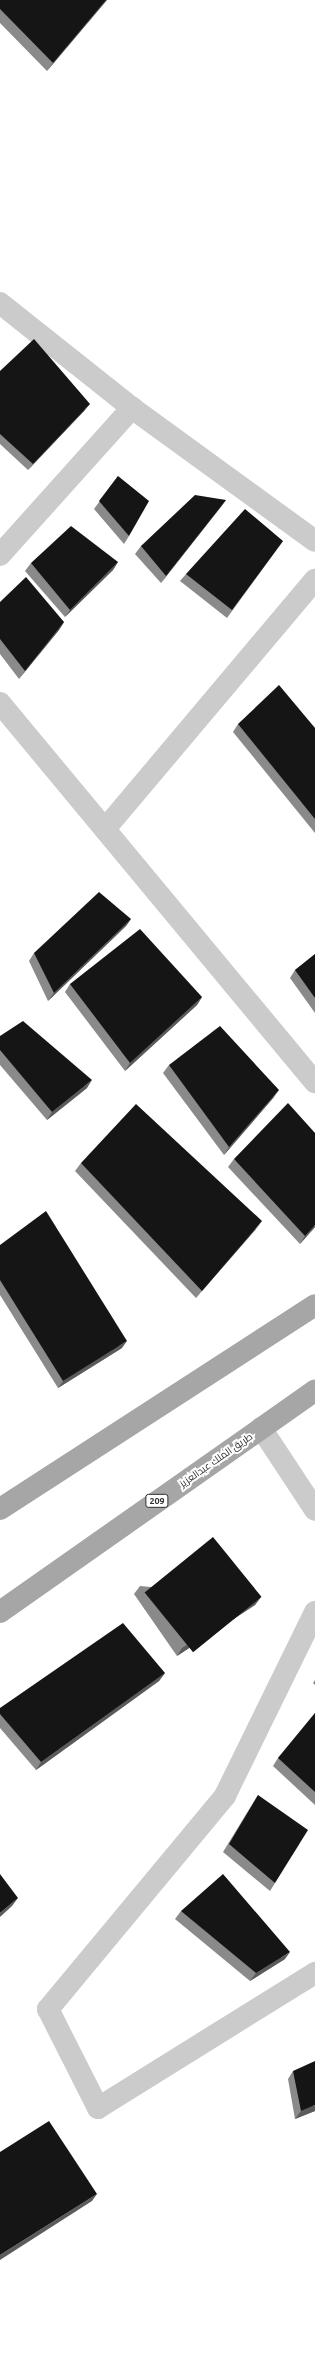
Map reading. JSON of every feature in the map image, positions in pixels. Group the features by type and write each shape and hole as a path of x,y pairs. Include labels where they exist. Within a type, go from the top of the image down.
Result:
{"main road":[{"path":"0,1509 315,1305"},
{"name":"طريق الملك عبدالعزيز","path":"0,1612 315,1391"}],"street":[{"path":"0,303 132,408 315,541"},
{"path":"0,555 132,408"},
{"path":"106,829 312,591"},
{"path":"0,703 315,1082"},
{"path":"261,1428 315,1510"},
{"path":"315,1612 225,1796 48,2009 98,2108 315,1973"}],"building":[{"path":"0,0 106,0 53,63 0,9"},
{"path":"34,339 90,404 33,464 0,434 0,371"},
{"path":"118,476 149,501 129,536 99,501"},
{"path":"195,495 226,500 166,576 141,546"},
{"path":"245,509 283,541 232,610 186,574"},
{"path":"71,526 118,562 70,610 31,563"},
{"path":"26,577 64,622 25,671 0,639 0,602"},
{"path":"279,685 315,728 315,819 238,724"},
{"path":"99,892 131,919 54,993 34,953"},
{"path":"140,929 202,997 130,1063 70,984"},
{"path":"315,954 315,998 295,970"},
{"path":"23,1021 92,1080 52,1112 0,1050 0,1036"},
{"path":"220,1026 279,1090 229,1147 169,1065"},
{"path":"288,1103 315,1133 315,1225 305,1236 234,1159"},
{"path":"136,1104 262,1221 202,1291 81,1163"},
{"path":"46,1211 127,1341 63,1381 0,1280 0,1245"},
{"path":"213,1537 261,1597 193,1652 145,1592"},
{"path":"123,1623 165,1673 41,1762 0,1714 0,1708"},
{"path":"315,1713 315,1792 278,1758"},
{"path":"258,1795 308,1830 275,1883 229,1844"},
{"path":"0,1874 18,1898 0,1913"},
{"path":"223,1874 290,1952 256,1973 181,1911"},
{"path":"315,2061 315,2105 301,2111 293,2071"},
{"path":"49,2121 97,2194 0,2255 0,2152"}]}
